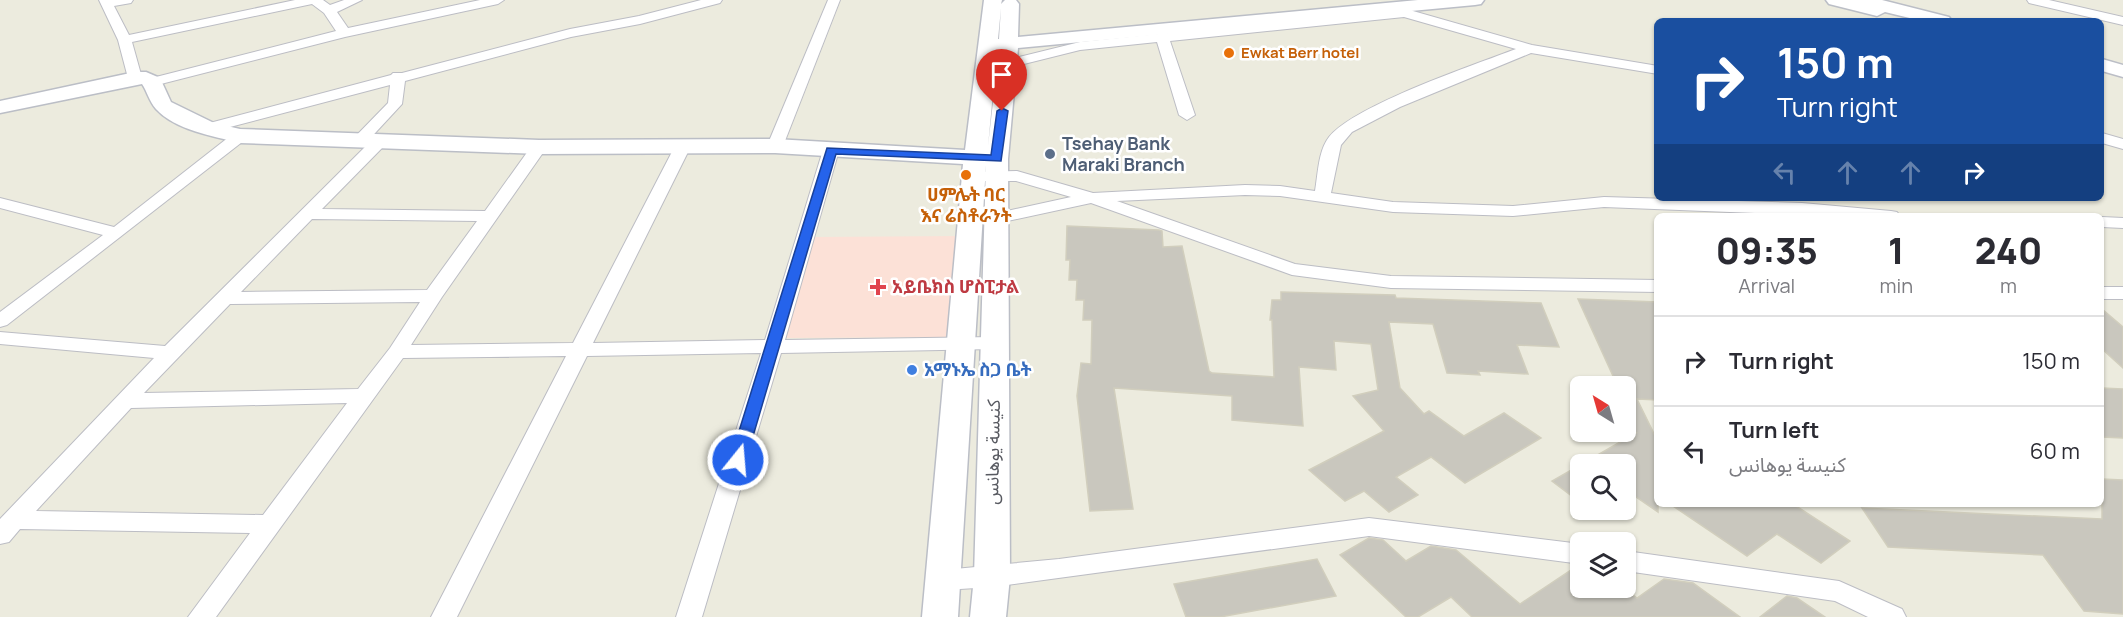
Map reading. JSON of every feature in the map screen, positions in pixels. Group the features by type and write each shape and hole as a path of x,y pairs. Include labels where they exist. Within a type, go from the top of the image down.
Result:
{"street":[{"path":"127,0 105,2 144,80 164,106 207,128 240,136 539,147 775,146 831,150 985,167 1092,198 1292,269 1391,282 1654,286"},
{"path":"125,40 314,0 329,10 344,33"},
{"path":"329,10 356,0"},
{"path":"0,107 144,80 498,0"},
{"path":"207,128 398,76 570,33 640,20 716,0"},
{"path":"775,146 834,0"},
{"path":"1008,28 1080,46 1398,7 1475,0"},
{"path":"1835,0 1904,18"},
{"path":"1861,0 1931,18"},
{"path":"2032,0 2123,21"},
{"path":"1008,28 1074,31 1370,3 1398,7 1530,49 1654,69"},
{"path":"1008,28 1398,7"},
{"path":"1008,28 1074,31"},
{"name":"كنيسة يوهانس","path":"988,617 992,578 998,218 985,167 1008,28"},
{"path":"1162,37 1187,115"},
{"path":"1322,198 1334,141 1349,126 1427,90 1530,49"},
{"path":"2104,66 2123,71"},
{"path":"2104,73 2123,78"},
{"path":"7,528 128,401 170,353 306,214 369,142 395,105 398,76"},
{"path":"0,321 240,136"},
{"path":"2104,139 2123,144"},
{"path":"444,617 683,146"},
{"path":"201,617 397,352 433,296 539,147"},
{"path":"689,617 773,347 831,150"},
{"path":"940,617 970,218 985,167"},
{"path":"970,218 998,218 1092,198 1245,190 1280,191 1393,207 1513,212 1604,202 1802,208 1858,213"},
{"path":"0,203 117,233"},
{"path":"306,214 490,216"},
{"path":"2104,222 2123,223"},
{"path":"2104,293 2123,293"},
{"path":"226,298 433,296"},
{"path":"0,339 170,353"},
{"path":"397,352 995,343"},
{"path":"128,401 364,396"},
{"path":"952,453 993,452"},
{"path":"7,528 268,524"},
{"path":"944,580 992,578 1368,527 1570,553"},
{"path":"1636,562 1839,591 1893,617"}],"shaded area":[{"name":"አይቤክስ ሆስፒታል","path":"962,236 951,337 784,338 814,237"}],"building":[{"path":"1067,226 1159,230 1162,231 1163,247 1182,246 1209,371 1212,373 1274,377 1272,320 1270,320 1272,300 1281,300 1281,292 1395,295 1396,298 1541,303 1559,347 1517,345 1528,374 1478,371 1480,375 1447,373 1433,324 1389,322 1400,388 1424,414 1429,411 1464,436 1504,413 1541,438 1465,483 1431,457 1396,477 1418,495 1389,512 1364,491 1345,501 1309,470 1384,431 1353,396 1378,390 1371,344 1334,341 1336,370 1299,367 1303,426 1232,420 1232,396 1114,388 1133,509 1090,511 1077,396 1081,363 1091,364 1092,320 1083,320 1084,300 1076,300 1077,280 1069,280 1070,260 1066,260"},
{"path":"1578,299 1654,302 1654,400 1637,399 1654,434 1654,507 1658,507 1658,512 1636,497 1636,454 1599,454 1620,442 1636,442 1636,376 1613,376"},
{"path":"2104,311 2123,327 2123,368 2104,351"},
{"path":"2104,388 2123,389 2123,438 2104,437"},
{"path":"1570,471 1570,495 1552,481"},
{"path":"2104,479 2123,480 2123,614 2084,611 2043,555 1888,547 1862,508 2102,519"},
{"path":"1674,507 1798,507 1850,541 1821,563 1777,534 1747,556"},
{"path":"1369,538 1383,540 1406,561 1431,546 1456,550 1520,604 1570,571 1570,598 1637,598 1664,579 1693,583 1740,617 1472,617 1451,597 1418,617 1406,617 1340,555"},
{"path":"1317,559 1336,596 1220,617 1186,617 1174,584"},
{"path":"1787,596 1797,598 1825,617 1760,617"}],"place":[{"name":"Ewkat Berr hotel","path":"1229,53"},
{"name":"Tsehay Bank Maraki Branch","path":"1050,154"},
{"name":"ሀምሌት ባር እና ሬስቶራንት","path":"966,175"},
{"name":"አይቤክስ ሆስፒታል","path":"878,287"},
{"name":"አማኑኤ ስጋ ቤት","path":"912,370"}],"route":[{"path":"738,460 831,150 997,159 1002,111"}]}
